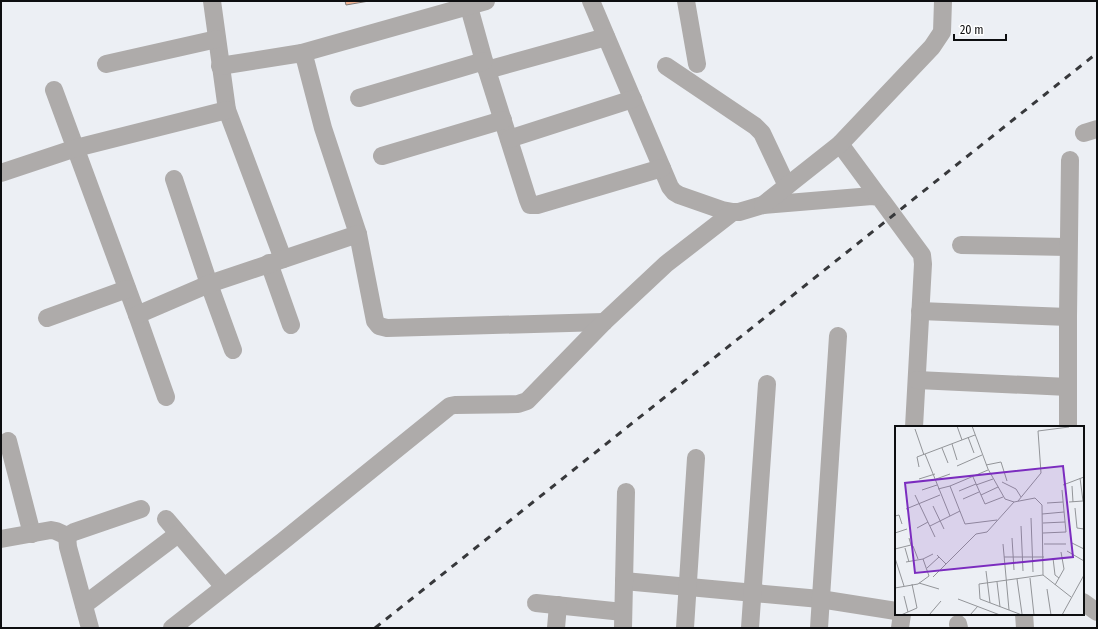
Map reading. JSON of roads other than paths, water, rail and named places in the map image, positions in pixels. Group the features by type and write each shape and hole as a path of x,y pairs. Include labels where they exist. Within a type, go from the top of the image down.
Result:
{"street":[{"path":"212,1 226,110 276,261 291,325"},
{"path":"220,66 302,53 486,1"},
{"path":"591,1 670,187 674,192 722,210 733,212 739,212 763,205 872,196 879,197"},
{"path":"686,1 697,64"},
{"path":"763,205 840,144 932,47 942,32 943,1"},
{"path":"469,7 530,205 537,205 662,168"},
{"path":"359,98 486,65 606,37"},
{"path":"106,64 217,39"},
{"path":"302,53 358,234 375,321 379,326 387,328 604,322"},
{"path":"666,66 755,126 762,133 788,186"},
{"path":"54,90 166,398"},
{"path":"509,140 633,100"},
{"path":"1,173 76,148 226,110"},
{"path":"382,156 503,120"},
{"path":"840,144 922,255 923,264 914,426"},
{"path":"1068,426 1068,247 1070,160"},
{"path":"174,179 209,284 234,350"},
{"path":"172,628 450,406 455,404 518,404 527,401 604,322 666,264 733,212"},
{"path":"137,315 209,284 358,234"},
{"path":"961,245 1068,247"},
{"path":"47,318 127,289"},
{"path":"920,311 1068,317"},
{"path":"819,628 838,336"},
{"path":"917,380 1068,387"},
{"path":"750,628 767,384"},
{"path":"8,441 32,534"},
{"path":"685,628 696,458"},
{"path":"536,603 558,605 623,620 626,492"},
{"path":"67,536 74,532 141,509"},
{"path":"166,519 224,587"},
{"path":"1,539 51,530 67,536"},
{"path":"84,605 178,534"},
{"path":"67,536 68,547 90,628"},
{"path":"624,581 820,599 895,611"},
{"path":"1084,603 1097,612"},
{"path":"556,628 558,605"},
{"path":"900,628 902,615"},
{"path":"1024,615 1025,628"}],"railway":[{"path":"375,628 1097,53"}]}
